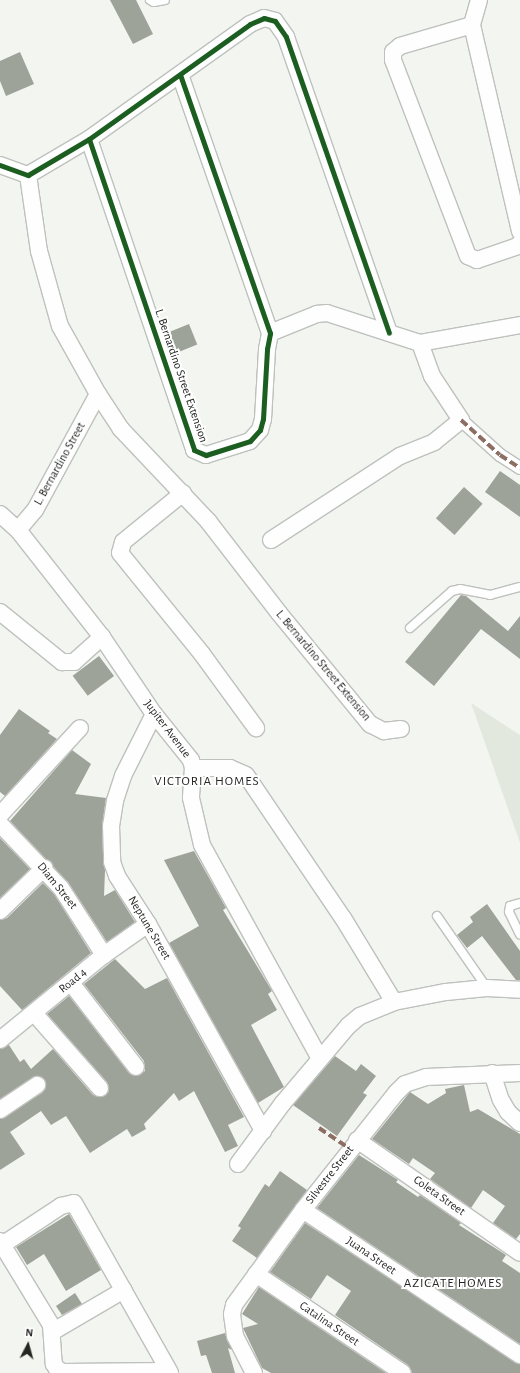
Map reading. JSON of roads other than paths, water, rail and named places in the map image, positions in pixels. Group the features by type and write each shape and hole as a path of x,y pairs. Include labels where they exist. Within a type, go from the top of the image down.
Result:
{"street":[{"path":"479,0 472,25 520,230"},
{"path":"0,166 28,175 89,139 250,24 264,18 275,21 286,37 389,333"},
{"path":"472,25 400,46 393,52 393,60 468,256 477,260 518,246 520,243"},
{"name":"L. Bernardino Street Extension","path":"89,139 194,450 206,455 250,441 260,430 270,334 180,75"},
{"name":"L. Bernardino Street Extension","path":"28,175 39,250 60,326 98,394 121,429 183,493 370,724 384,731 401,729"},
{"path":"270,334 317,314 327,313 420,343 520,324"},
{"path":"420,343 432,376 461,420 500,455 520,468"},
{"name":"L. Bernardino Street","path":"18,530 35,510 98,394"},
{"path":"271,540 400,456 434,442 461,420"},
{"path":"183,493 123,542 120,553 202,654 256,728"},
{"name":"Jupiter Avenue","path":"0,514 18,530 102,637 154,714 191,760 193,768 191,798 202,845 320,1059"},
{"path":"0,612 62,662 74,662 102,637"},
{"name":"Neptune Street","path":"154,714 123,776 112,826 112,862 117,876 148,924 263,1131"},
{"path":"0,815 80,728"},
{"path":"193,768 230,768 246,775 336,908 394,1002"},
{"name":"Diam Street","path":"0,824 44,868 76,908 104,955"},
{"path":"0,911 44,868"},
{"name":"Road 4","path":"0,1040 104,955 148,924"},
{"path":"71,983 136,1067"},
{"path":"238,1164 320,1059 348,1026 360,1016 394,1002 446,992 487,988 520,990"},
{"path":"34,1013 100,1088"},
{"path":"492,1073 501,1100 508,1112 520,1123"},
{"name":"Silvestre Street","path":"254,1373 235,1336 232,1314 234,1305 303,1210 357,1140 405,1084 426,1077 520,1073"},
{"path":"0,1110 37,1085"},
{"name":"Coleta Street","path":"357,1140 520,1253"},
{"path":"74,1203 124,1290 169,1372 63,1372 54,1364 52,1332 48,1320 1,1243 61,1206 74,1203"},
{"name":"Juana Street","path":"303,1210 520,1354"},
{"name":"Catalina Street","path":"256,1274 402,1373"},
{"path":"52,1332 124,1290"}],"lane":[{"path":"150,0 154,2 165,0"},
{"path":"410,628 452,591 460,589 490,595 520,586"},
{"path":"520,903 510,906 509,912 520,935"},
{"path":"437,916 487,988"}],"district":[{"name":"VICTORIA HOMES","path":"207,782"},
{"name":"AZICATE HOMES","path":"453,1284"}]}
